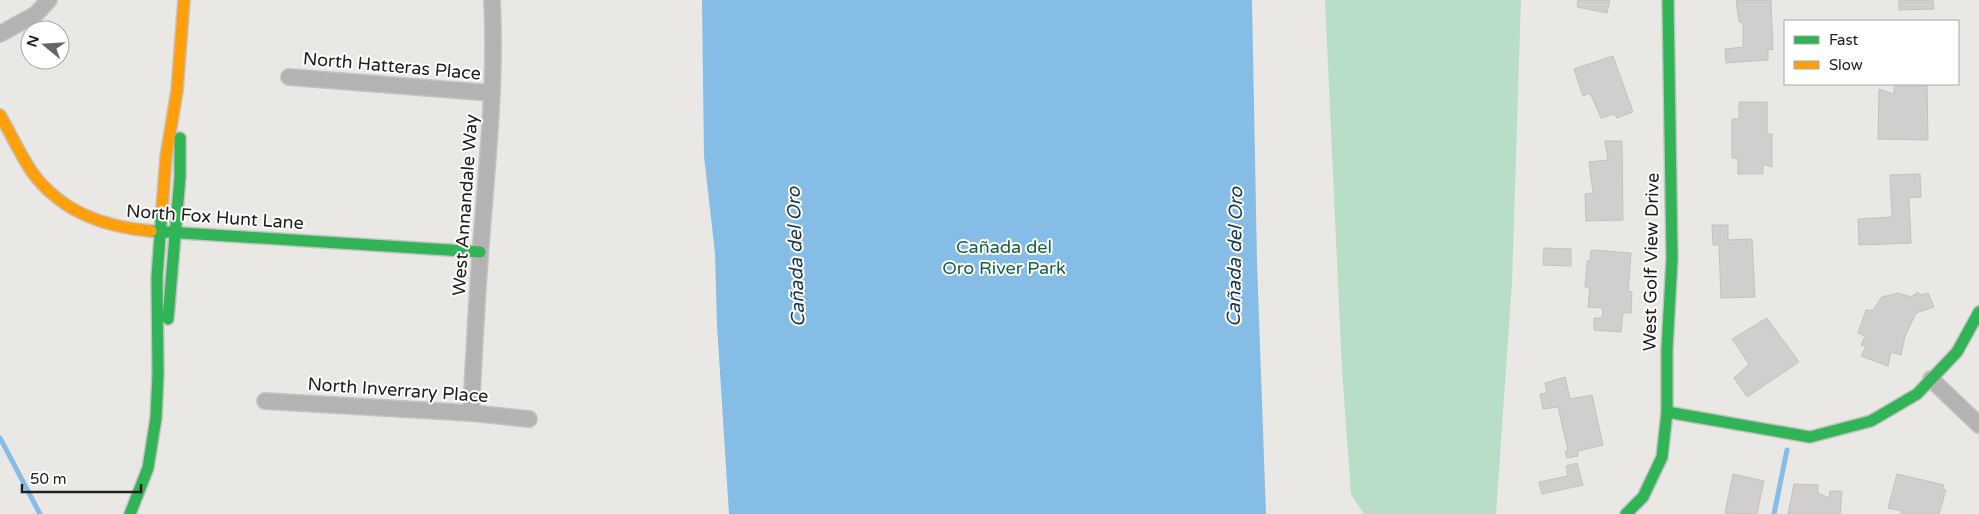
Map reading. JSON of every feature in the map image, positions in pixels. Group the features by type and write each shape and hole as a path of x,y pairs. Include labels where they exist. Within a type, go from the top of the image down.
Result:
{"street":[{"path":"0,34 36,14 50,0"},
{"path":"130,514 148,468 154,435 158,374 156,292 160,232 166,157 177,91 184,0"},
{"name":"West Annandale Way","path":"471,413 480,252 492,93 492,0"},
{"name":"West Golf View Drive","path":"1626,514 1643,497 1662,457 1666,412 1672,259 1668,0"},
{"name":"North Hatteras Place","path":"289,77 492,93"},
{"path":"158,374 172,287 176,233 180,158 177,91"},
{"name":"North Fox Hunt Lane","path":"0,115 36,176 51,194 67,206 96,221 114,227 160,232 480,252"},
{"path":"1666,412 1810,437 1871,421 1917,394 1957,352 1979,312"},
{"path":"1931,379 1979,425"},
{"name":"North Inverrary Place","path":"265,401 471,413 529,419"}],"green space":[{"path":"1325,0 1521,0 1512,282 1496,514 1364,514 1351,494 1342,371"}],"water":[{"name":"Cañada del Oro River Park","path":"702,0 1252,0 1257,262 1266,514 729,514 717,325 715,253 704,156"}],"building":[{"path":"1578,0 1610,0 1607,13 1577,7"},
{"path":"1736,0 1771,0 1773,50 1768,49 1768,60 1726,63 1725,49 1743,47 1743,23 1739,22"},
{"path":"1899,0 1933,0 1934,9 1899,10"},
{"path":"1613,56 1633,112 1617,118 1614,114 1601,118 1590,93 1583,96 1574,69"},
{"path":"1894,85 1927,85 1928,140 1878,139 1879,89 1894,94"},
{"path":"1739,102 1767,102 1767,134 1772,134 1772,167 1763,164 1763,174 1738,174 1738,158 1732,158 1732,119 1739,119"},
{"path":"1605,141 1622,141 1623,220 1586,221 1585,194 1593,193 1589,162 1608,160"},
{"path":"1920,174 1921,197 1909,198 1911,243 1859,245 1858,219 1892,217 1890,175"},
{"path":"1712,225 1728,225 1728,240 1752,239 1755,297 1721,298 1719,245 1713,245"},
{"path":"1544,248 1571,249 1571,266 1543,265"},
{"path":"1591,250 1631,253 1628,291 1632,292 1631,313 1623,313 1621,332 1594,330 1594,318 1602,318 1603,308 1588,307 1590,287 1585,287 1587,261 1590,261"},
{"path":"1918,292 1920,295 1928,293 1934,307 1916,313 1905,336 1901,355 1891,352 1888,366 1861,356 1866,346 1861,345 1865,336 1858,333 1866,310 1873,310 1882,297 1898,293 1911,297"},
{"path":"1767,318 1799,362 1747,397 1734,378 1749,364 1732,339"},
{"path":"1565,377 1570,399 1592,395 1603,445 1578,451 1578,456 1567,458 1565,451 1568,450 1558,407 1543,409 1540,394 1547,393 1545,383"},
{"path":"1577,463 1583,485 1542,494 1539,482 1568,476 1566,466"},
{"path":"1733,474 1764,481 1757,514 1725,513"},
{"path":"1897,474 1944,485 1942,489 1946,490 1939,514 1901,514 1902,511 1888,508"},
{"path":"1794,484 1818,485 1818,493 1829,498 1830,491 1842,491 1840,514 1788,514"}],"waterway":[{"path":"0,438 40,514"},
{"path":"1774,514 1787,450"}],"traffic: fast":[{"path":"1626,514 1643,497 1662,457 1667,412 1667,349 1672,259 1668,0"},
{"path":"168,319 180,177 180,138"},
{"path":"130,514 148,468 156,418 158,374 157,277 162,209"},
{"path":"151,231 480,252"},
{"path":"1667,412 1810,437 1871,421 1917,394 1957,352 1979,312"}],"traffic: slow":[{"path":"162,209 166,157 177,91 184,0"},
{"path":"0,115 32,172 56,198 85,215 100,221 117,226 151,231"}],"water label":[{"name":"Cañada del Oro","path":"795,257"},
{"name":"Cañada del Oro","path":"1234,257"}]}
